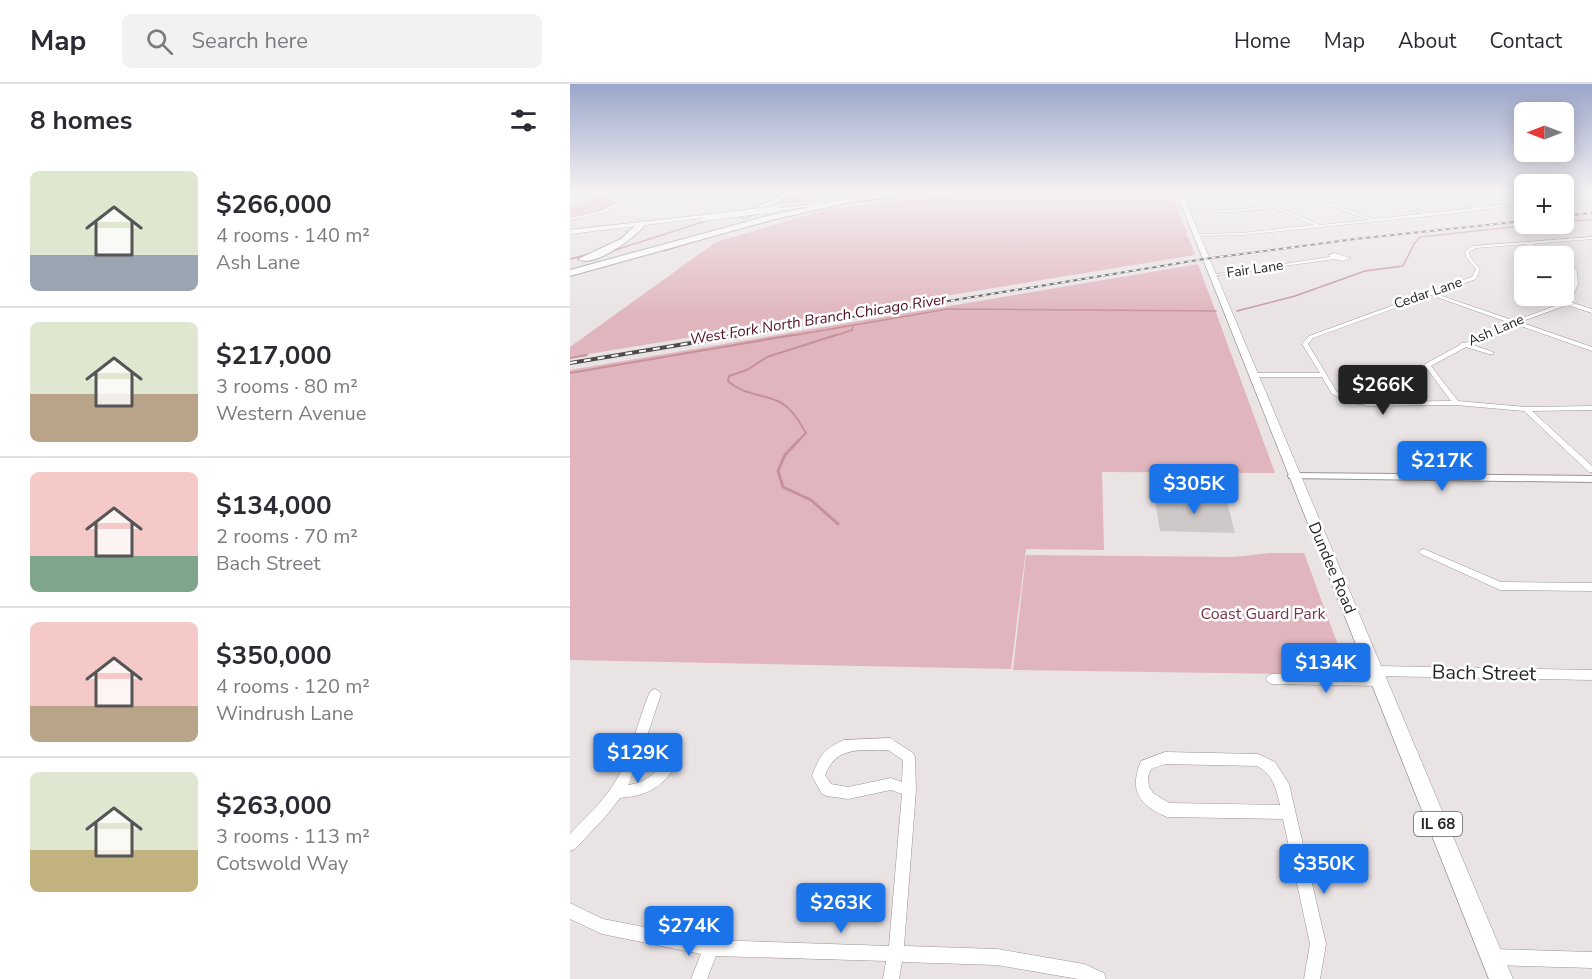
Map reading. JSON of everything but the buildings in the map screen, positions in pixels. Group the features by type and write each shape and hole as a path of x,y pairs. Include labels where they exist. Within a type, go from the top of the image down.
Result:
{"highway":[{"path":"570,265 613,248 634,233"},
{"path":"570,265 679,233"},
{"path":"570,272 695,233"},
{"path":"570,272 703,233"}],"main road":[{"name":"Dundee Road","path":"1195,235 1293,476 1378,676 1500,979"}],"street":[{"path":"1195,235 1255,233"},
{"name":"Cedar Lane","path":"1324,375 1305,344 1311,337 1474,278 1478,274 1478,269 1468,257 1467,251 1475,247 1590,239"},
{"path":"1525,243 1532,246"},
{"name":"Fair Lane","path":"1212,275 1333,258"},
{"path":"1574,269 1576,285 1574,289"},
{"path":"1429,293 1592,349"},
{"path":"1574,305 1592,311"},
{"name":"Ash Lane","path":"1456,403 1426,365 1463,344 1515,321 1558,306"},
{"path":"1463,344 1491,353"},
{"path":"1253,375 1324,375 1334,393 1351,401 1368,404 1456,403 1526,409 1592,408"},
{"path":"1526,409 1592,470"},
{"path":"1293,476 1592,479"},
{"path":"1424,552 1500,586 1592,587"},
{"name":"Bach Street","path":"1272,679 1592,675"},
{"path":"570,844 617,792 638,745 644,718 655,694"},
{"path":"617,792 642,790 660,777 672,761 669,747 655,744 638,745"},
{"path":"891,979 896,952 909,790 909,757 890,744 844,746 825,759 818,776 827,790 848,793 891,784 909,790"},
{"path":"1288,812 1167,810 1148,798 1143,789 1142,777 1146,765 1165,758 1258,760 1270,766 1277,774 1288,812 1318,944 1312,979"},
{"path":"570,911 602,926 711,948 896,952 997,957 1084,972 1098,979"},
{"path":"699,979 711,948"},
{"path":"1491,957 1592,960"}],"green space":[{"path":"748,233 1187,233 1195,255 570,357 570,347 716,242"},
{"path":"1198,264 1275,473 1102,472 1104,550 1026,549 1011,669 570,660 570,370"},
{"name":"Coast Guard Park","path":"1270,553 1304,553 1349,675 1013,670 1026,555 1234,557"}],"waterway":[{"path":"617,241 628,233"},
{"path":"609,252 669,233"},
{"name":"West Fork North Branch Chicago River","path":"1237,311 1295,296 1365,271 1403,266 1420,237 1459,233"},
{"path":"664,251 692,242"},
{"path":"570,259 589,254"},
{"name":"West Fork North Branch Chicago River","path":"784,337 948,309 1216,311"},
{"path":"831,337 852,330 853,327"},
{"name":"West Fork North Branch Chicago River","path":"570,373 793,335"},
{"path":"799,440 806,433 792,411 776,400 735,386 728,381 729,376 747,370 767,357 836,335"},
{"path":"570,358 587,355"},
{"path":"799,440 785,455 778,471 783,487 811,500 838,524"}],"railway":[{"path":"730,337 1204,259 1414,233"},
{"path":"570,363 739,335"}]}
